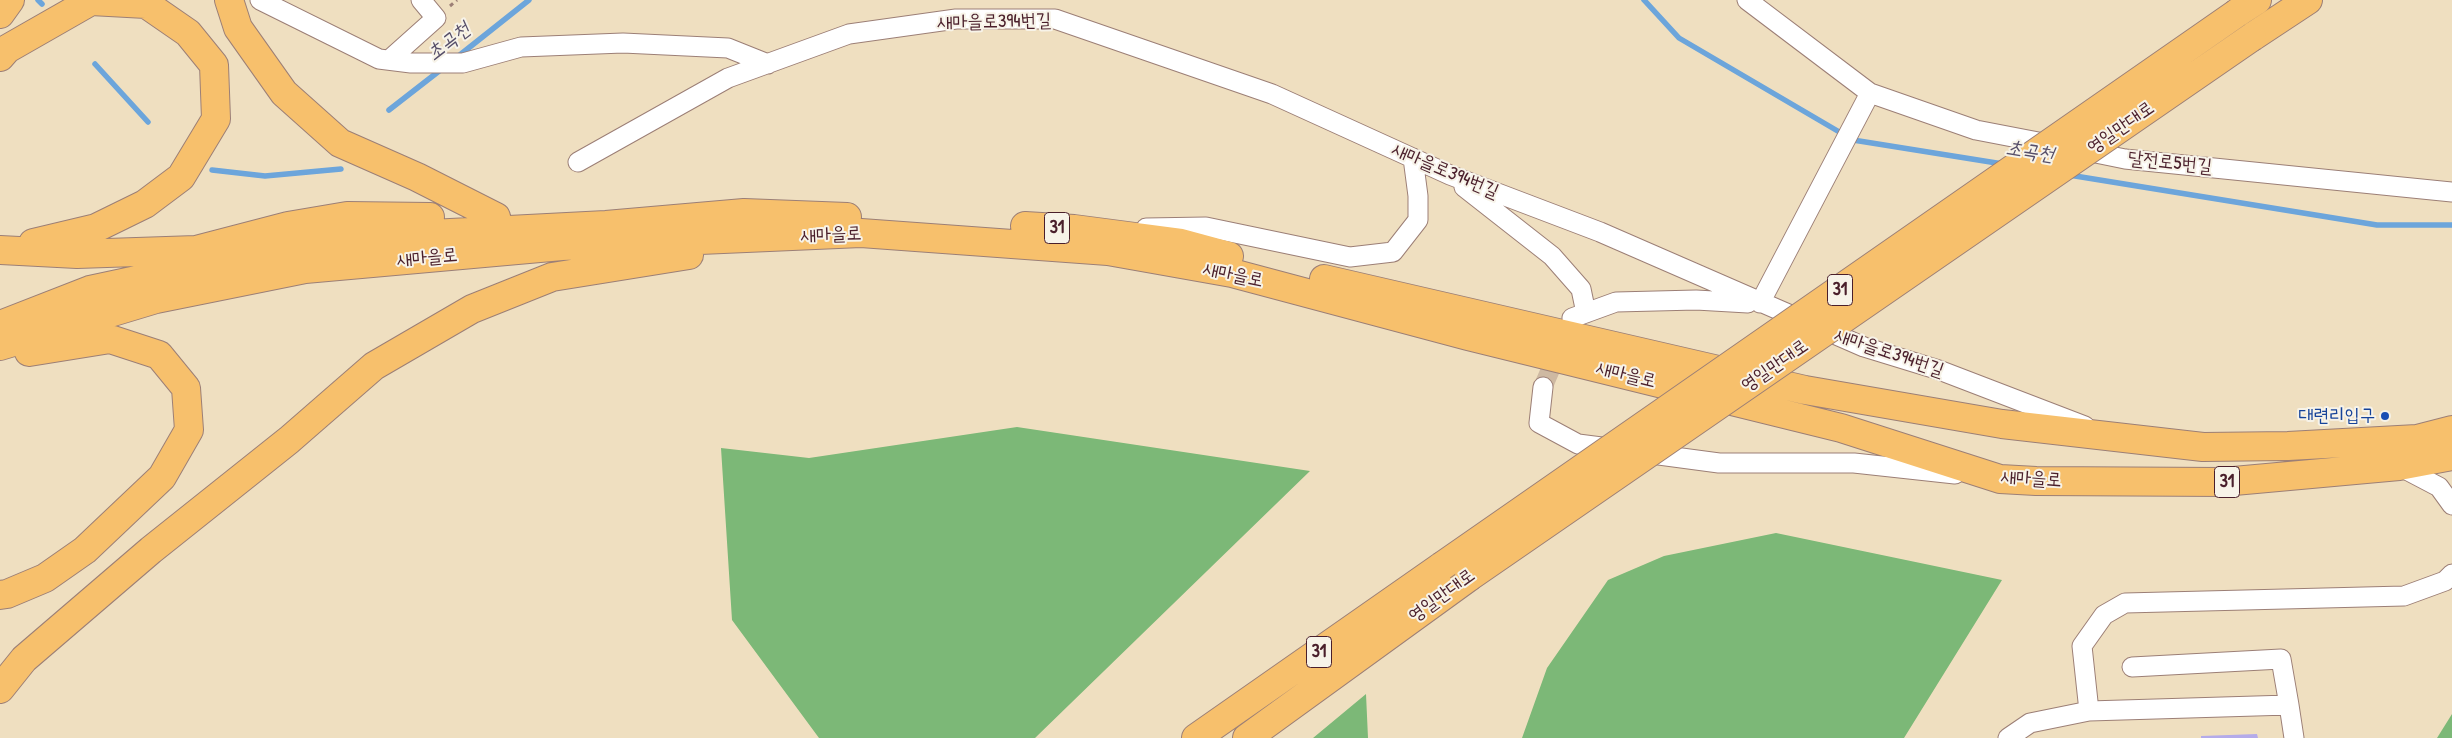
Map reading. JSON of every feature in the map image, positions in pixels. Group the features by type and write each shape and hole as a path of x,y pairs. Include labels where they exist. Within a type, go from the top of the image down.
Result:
{"main road":[{"path":"0,14 10,0"},
{"path":"229,0 238,28 284,93 340,143 417,177 496,218"},
{"name":"영일만대로","path":"1247,738 1469,577 2308,0"},
{"path":"0,57 8,49 91,1 146,4 188,33 214,65 216,119 181,177 145,204 96,228 1,250"},
{"name":"영일만대로","path":"1197,735 2247,6"},
{"name":"새마을로","path":"0,325 90,290 207,266 257,251 334,239 606,225 744,213 907,219 1074,229 1181,244 1298,273 1805,390 2002,424 2107,434 2202,447 2288,446 2417,439 2452,430"},
{"path":"1,250 77,254 196,250 288,226 347,216 496,218 606,225"},
{"path":"0,689 24,659 39,646 151,550 289,440 374,366 472,308 552,277 680,257 861,233"},
{"name":"새마을로","path":"0,346 156,299 306,269 562,246 861,233 1108,251 1232,273 1468,336 1841,428 2000,479 2036,481 2223,482 2399,466 2452,456"},
{"path":"0,356 110,339 159,355 186,388 189,430 162,477 85,550 45,578 7,594 0,595"}],"street":[{"path":"260,0 380,60 411,63 463,63 521,47 623,43 728,48 768,64"},
{"path":"389,60 436,18 422,0"},
{"name":"달전로5번길","path":"1747,0 1870,93 1976,130 2125,158 2452,192"},
{"name":"새마을로394번길","path":"578,162 728,78 849,34 956,19 1055,19 1272,94 1450,175 1600,232 1864,347 1939,370 2107,434"},
{"path":"1450,175 1552,256 1581,289 1579,316 1616,302 1696,300 1760,303 1833,168 1870,93"},
{"path":"1074,229 1206,227 1350,257 1393,252 1418,220 1418,196 1413,158"},
{"path":"1543,387 1539,424 1578,444 1719,463 1854,463 2000,479"},
{"path":"2399,466 2439,487 2452,505"},
{"path":"2089,711 2082,646 2104,615 2125,602 2404,596 2445,581 2452,574"},
{"path":"2132,667 2281,659 2294,738"},
{"path":"2008,738 2030,723 2089,711 2289,706"}],"green space":[{"path":"1017,427 1310,471 1035,738 819,738 732,620 721,448 809,458"},
{"path":"1776,533 2002,580 1904,738 1522,738 1547,668 1608,580 1664,556"},
{"path":"1366,694 1368,738 1313,738"},
{"path":"2452,714 2452,738 2437,738"}],"building":[{"path":"2257,734 2258,738 2201,738 2201,736"}],"waterway":[{"path":"38,0 42,4"},
{"name":"초곡천","path":"456,58 529,0"},
{"name":"초곡천","path":"1644,0 1679,38 1853,140 2003,164"},
{"path":"95,64 148,122"},
{"name":"초곡천","path":"389,110 443,68"},
{"path":"212,170 265,176 341,169"},
{"name":"초곡천","path":"2069,175 2377,225 2452,225"}],"tunnel":[{"path":"1543,387 1560,347"}],"place":[{"name":"대련리입구","path":"2385,416"}]}
